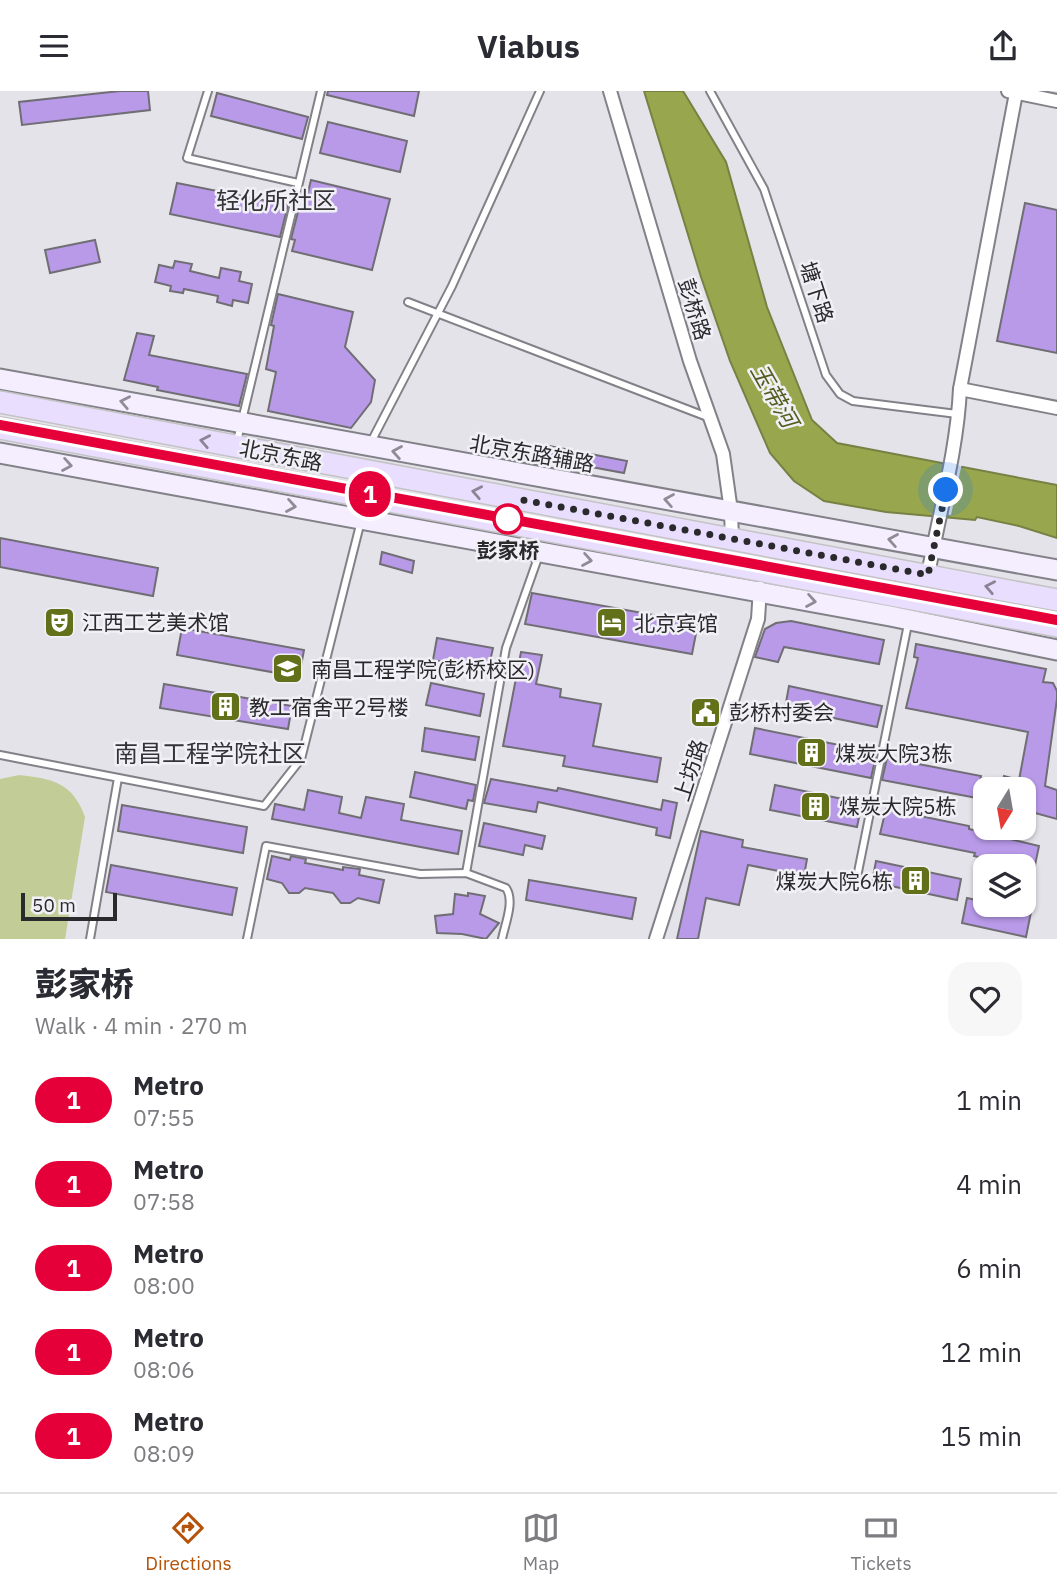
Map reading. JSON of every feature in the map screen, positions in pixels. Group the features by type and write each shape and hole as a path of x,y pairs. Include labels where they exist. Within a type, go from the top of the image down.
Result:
{"main road":[{"name":"北京东路辅路","path":"0,379 1057,570"},
{"name":"北京东路","path":"0,402 1057,600"},
{"name":"北京东路","path":"0,428 1057,625"},
{"path":"0,453 909,619 1057,649"}],"street":[{"name":"彭桥路","path":"610,91 686,348 723,454 732,512 732,539"},
{"path":"928,575 955,438 960,389 1012,92 1057,101"},
{"path":"960,389 1057,408"},
{"name":"上坊路","path":"656,939 758,619 761,569"}],"lane":[{"path":"208,91 187,158 298,183"},
{"path":"236,447 321,91"},
{"path":"368,447 453,286 540,91"},
{"name":"塘下路","path":"710,91 764,189 826,375 841,394 853,401 959,414"},
{"path":"408,302 710,418"},
{"path":"0,755 264,806 301,759 367,496"},
{"path":"466,873 506,648 549,529"},
{"path":"856,882 914,598"},
{"path":"90,939 118,778"},
{"path":"247,939 266,846 420,874 466,873 506,888 510,893 502,939"}],"shaded area":[{"path":"19,775 60,784 74,796 85,817 65,939 0,939 0,779"}],"water":[{"name":"玉带河","path":"644,91 683,91 726,162 767,307 812,420 837,443 1057,485 1057,538 977,517 975,520 886,512 824,501 794,481 770,453 730,361 701,277"}],"pier":[{"path":"944,460 962,463 951,515 933,512"}],"building":[{"path":"120,91 148,91 150,110 22,125 19,102"},
{"path":"328,91 419,91 414,116 327,95"},
{"path":"217,93 308,117 302,139 211,116"},
{"path":"328,122 407,141 400,172 320,153"},
{"path":"311,180 390,199 372,270 292,251 295,240 291,239 299,208 304,209"},
{"path":"177,183 288,205 280,237 170,214"},
{"path":"1025,203 1057,210 1057,353 997,341"},
{"path":"95,240 100,262 50,273 45,250"},
{"path":"175,261 192,264 190,271 219,278 221,268 241,272 239,281 252,284 248,303 233,300 232,306 217,302 218,296 184,289 183,293 170,291 171,286 155,282 159,265 173,268"},
{"path":"278,294 353,312 345,347 375,380 371,402 351,428 268,411 276,372 266,369"},
{"path":"137,333 154,336 149,355 247,374 239,406 157,390 158,387 124,380"},
{"path":"544,445 627,461 624,473 542,458"},
{"path":"0,538 158,568 153,596 0,567"},
{"path":"382,552 414,561 412,573 380,564"},
{"name":"北京宾馆","path":"532,593 698,623 692,654 525,624"},
{"path":"791,621 884,640 879,664 784,647 778,662 755,657 765,629 776,623"},
{"path":"182,628 304,650 299,677 177,655"},
{"path":"437,638 493,648 488,670 433,660"},
{"path":"916,644 1046,669 1043,682 1053,683 1057,699 1045,786 1057,790 1057,819 1036,813 1036,777 1020,777 1028,732 906,708 918,658 914,657"},
{"path":"521,652 542,655 536,684 561,689 560,697 601,704 593,746 661,758 657,782 563,766 565,756 503,746"},
{"path":"431,683 484,694 480,716 426,705"},
{"name":"教工宿舍平2号楼","path":"164,684 292,706 288,729 160,708"},
{"path":"789,686 882,706 877,727 785,708"},
{"path":"425,728 479,737 475,760 422,751"},
{"name":"煤炭大院3栋","path":"755,728 874,752 873,755 876,756 871,778 750,754"},
{"path":"887,758 981,776 973,777 973,797 882,780"},
{"path":"415,772 476,785 473,801 468,800 466,809 410,797"},
{"path":"491,779 557,791 558,788 661,810 663,800 677,803 670,838 656,835 657,828 538,802 536,812 484,803"},
{"name":"煤炭大院5栋","path":"775,785 862,803 857,827 770,810"},
{"path":"308,790 342,797 339,813 361,818 366,797 404,804 401,820 462,831 458,854 272,819 275,804 304,810"},
{"path":"122,805 247,827 243,853 118,831"},
{"path":"886,809 969,826 969,829 973,830 973,840 1014,840 1039,846 1036,860 1036,854 975,854 880,834"},
{"path":"484,823 545,836 542,849 525,845 523,855 479,846"},
{"path":"701,831 743,840 742,847 807,859 804,876 748,865 739,905 706,898 698,939 677,939"},
{"path":"272,856 290,860 291,856 306,859 305,863 343,870 343,867 360,869 359,875 384,880 379,903 358,898 350,903 341,903 333,893 305,888 299,893 289,893 282,883 267,879"},
{"name":"煤炭大院6栋","path":"876,861 961,879 957,900 872,882"},
{"path":"111,865 237,888 232,915 106,892"},
{"path":"529,880 636,898 632,919 526,900"},
{"path":"468,893 485,896 480,914 499,923 486,939 437,933 435,916 453,914 455,894 468,896"},
{"path":"967,898 973,899 973,917 1030,917 1026,937 962,923"}],"metro line":[{"name":"1","path":"0,425 1057,620"}],"place":[{"name":"彭家桥","path":"508,519"},
{"name":"江西工艺美术馆","path":"59,622"},
{"name":"北京宾馆","path":"611,623"},
{"name":"南昌工程学院(彭桥校区)","path":"288,669"},
{"name":"教工宿舍平2号楼","path":"226,707"},
{"name":"彭桥村委会","path":"706,712"},
{"name":"煤炭大院3栋","path":"812,753"},
{"name":"煤炭大院5栋","path":"816,806"},
{"name":"煤炭大院6栋","path":"916,881"}],"district":[{"name":"轻化所社区","path":"276,200"},
{"name":"南昌工程学院社区","path":"210,753"}],"route":[{"path":"508,519 523,500 928,575 946,490"}]}
